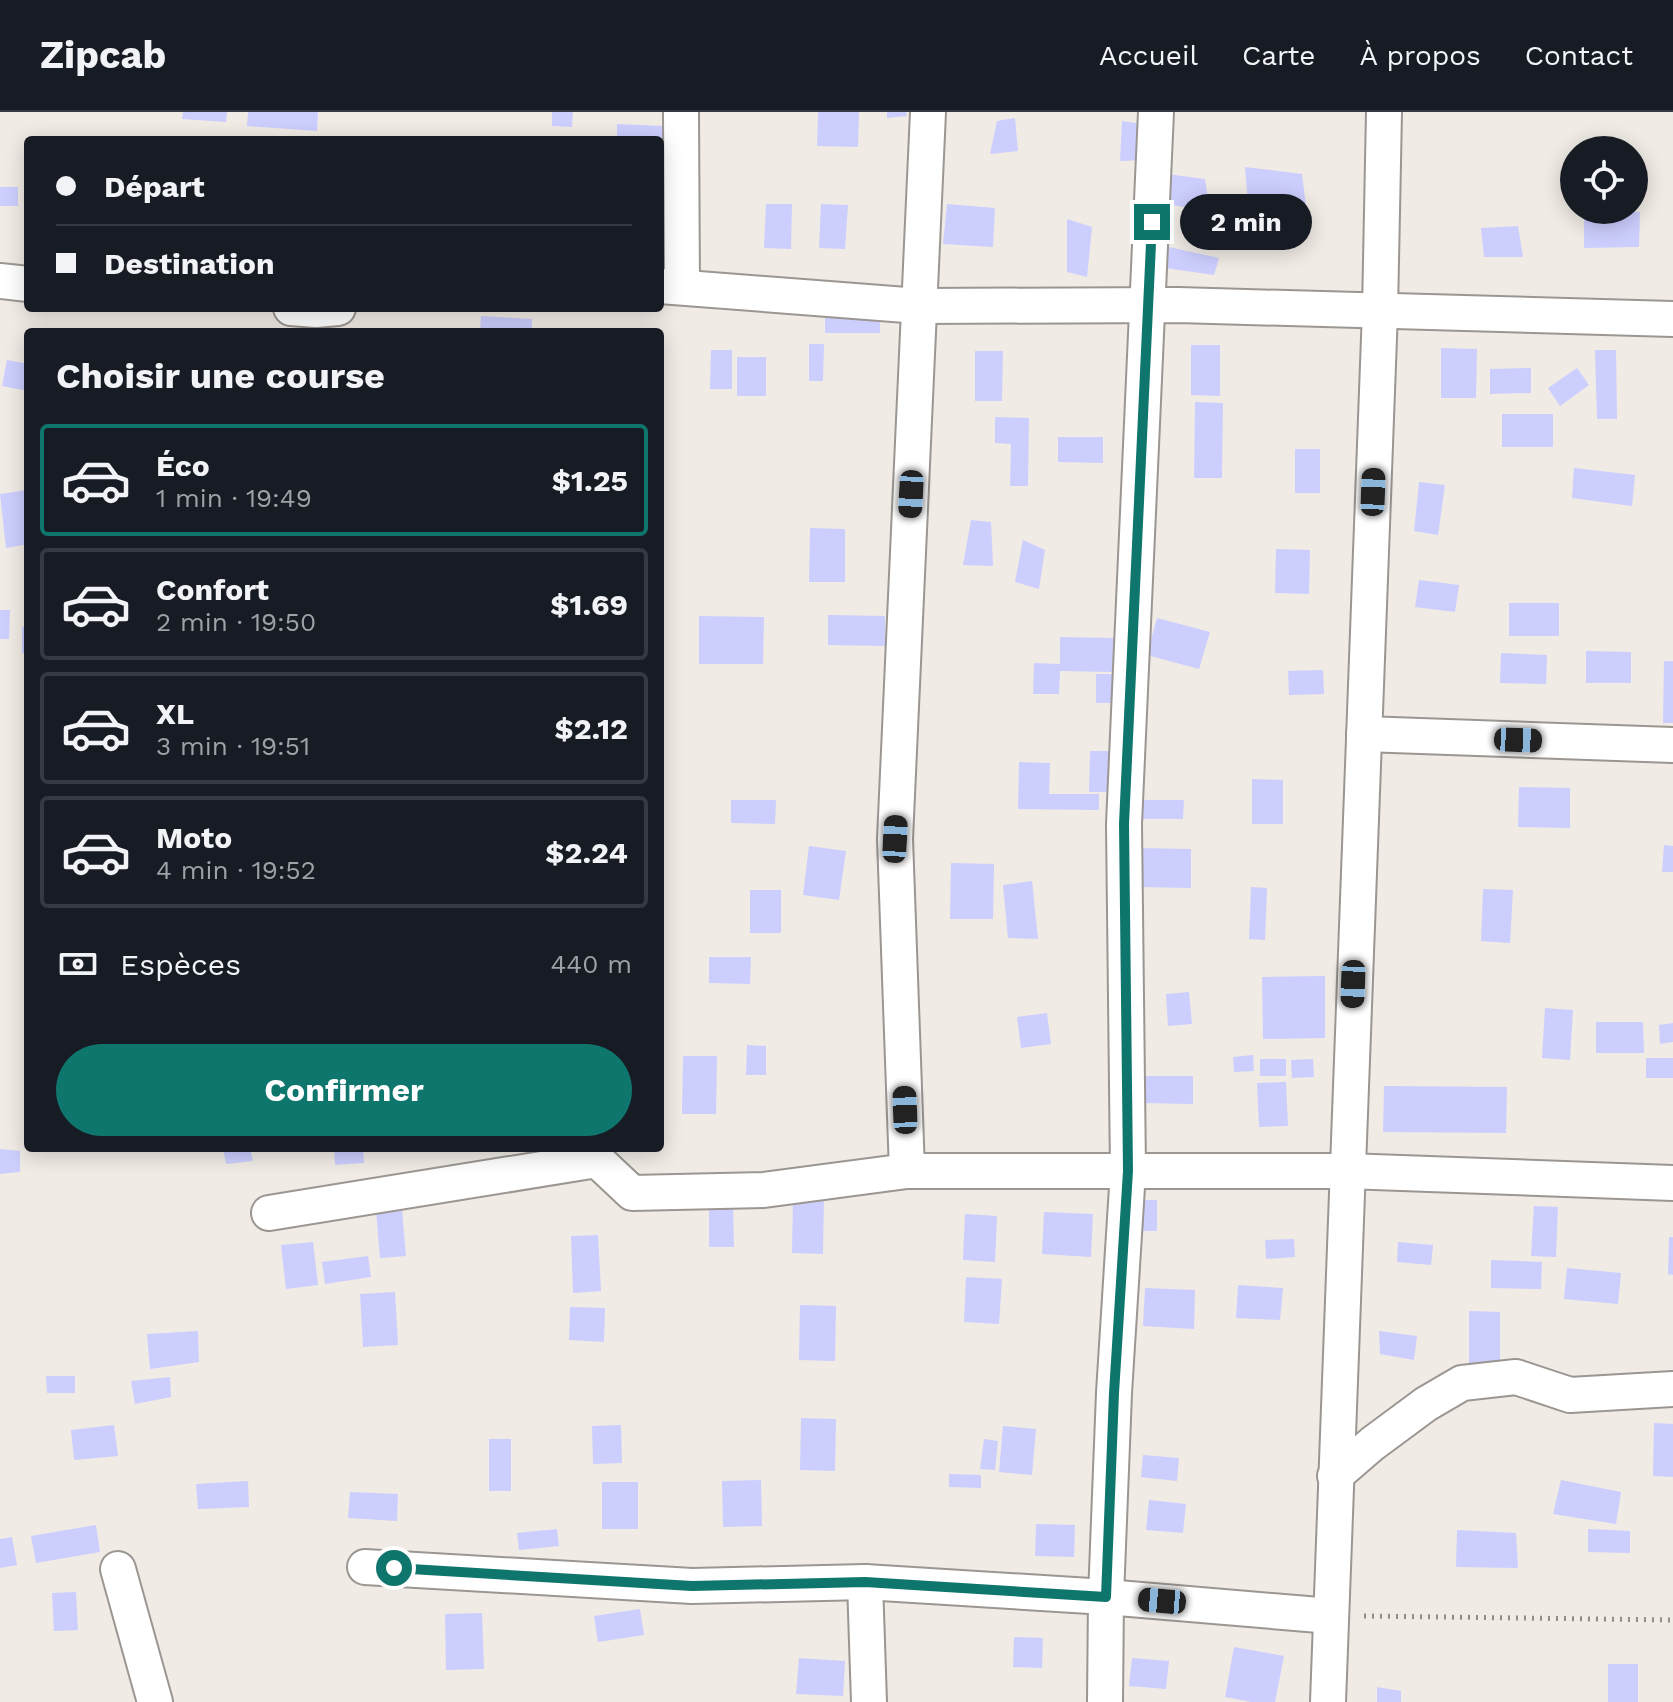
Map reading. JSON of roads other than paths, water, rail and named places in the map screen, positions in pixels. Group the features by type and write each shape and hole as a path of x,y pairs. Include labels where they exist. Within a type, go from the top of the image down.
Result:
{"street":[{"path":"681,112 671,286 919,306 1148,305 1673,319"},
{"path":"907,1171 895,839 928,112"},
{"path":"1105,1702 1114,1393 1128,1171 1124,824 1156,112"},
{"path":"1328,1702 1380,311 1384,112"},
{"path":"0,281 24,284"},
{"path":"1364,734 1673,745"},
{"path":"269,1213 597,1160 632,1193 764,1190 907,1171 1346,1171 1673,1183"},
{"path":"1335,1476 1426,1404 1462,1383 1516,1377 1570,1395 1673,1389"},
{"path":"365,1567 692,1586 865,1582 1106,1597 1331,1616"},
{"path":"118,1569 155,1702"},
{"path":"865,1582 869,1702"}]}
